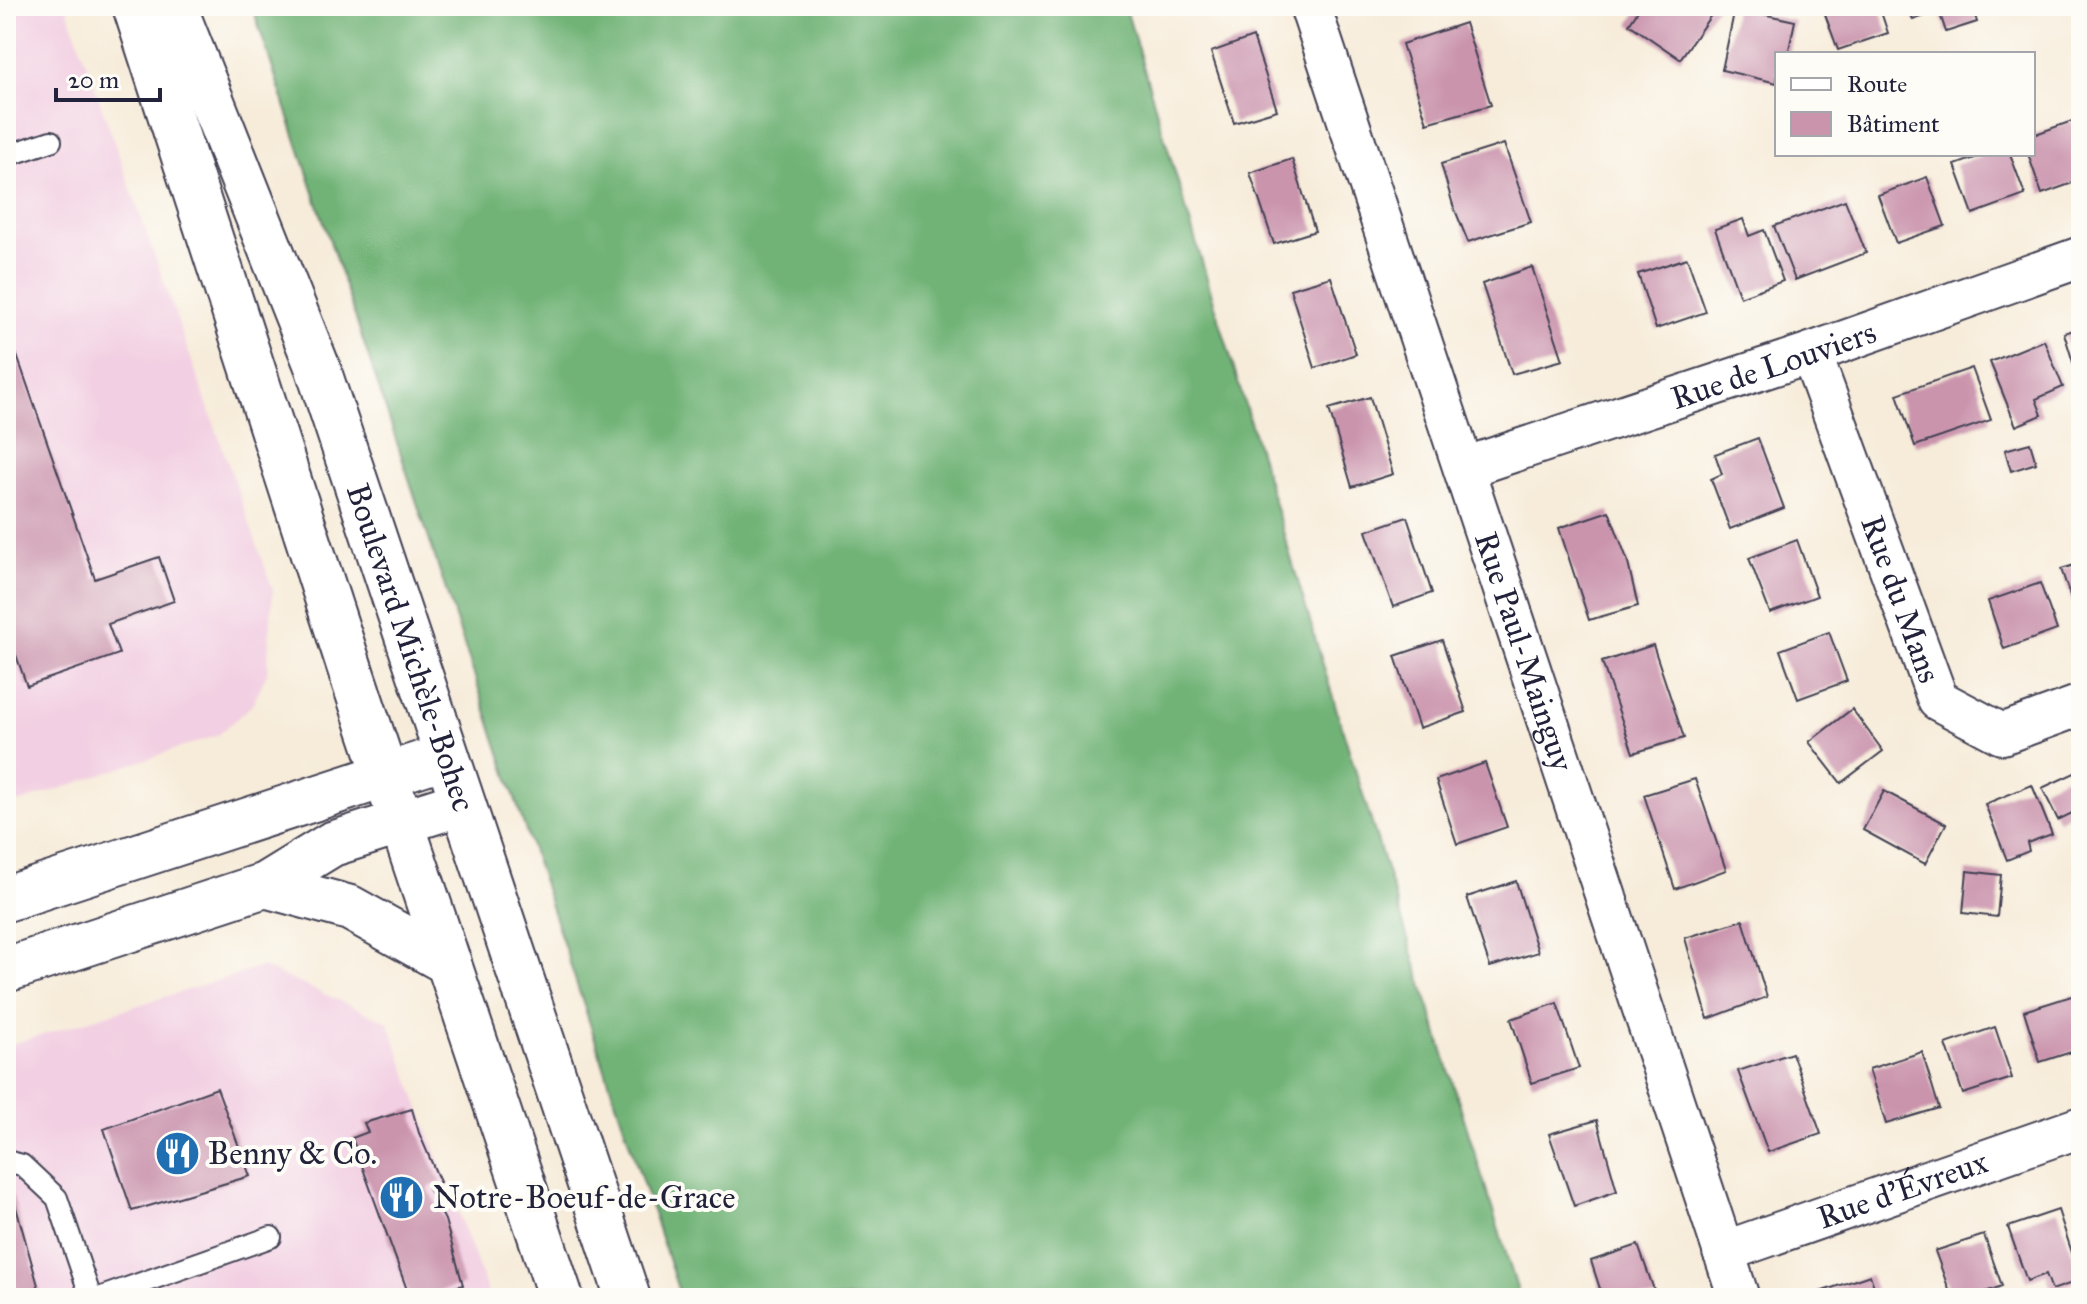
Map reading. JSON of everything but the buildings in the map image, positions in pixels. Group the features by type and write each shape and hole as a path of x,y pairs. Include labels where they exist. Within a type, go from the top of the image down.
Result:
{"main road":[{"name":"Boulevard Michèle-Bohec","path":"135,6 386,776 561,1298"},
{"name":"Boulevard Michèle-Bohec","path":"174,6 317,366 628,1298"},
{"path":"6,899 445,756"},
{"path":"6,970 265,885 332,844 462,803"},
{"path":"265,885 350,908 449,963"}],"street":[{"name":"Rue Paul-Mainguy","path":"1310,6 1739,1298"},
{"name":"Rue de Louviers","path":"1464,468 1811,353 2081,257"},
{"name":"Rue du Mans","path":"1811,353 1938,700 2002,734 2081,705"},
{"name":"Rue d'Évreux","path":"1723,1252 2081,1127"}],"lane":[{"path":"6,156 51,141"},
{"path":"6,1161 22,1165 57,1198 91,1298"},
{"path":"99,1298 271,1237"}],"shaded area":[{"path":"6,6 66,6 273,590 267,673 252,705 218,735 6,807"},
{"path":"262,967 388,1022 490,1298 6,1298 6,1046"}],"green space":[{"path":"252,6 1125,6 1340,721 1520,1298 681,1298"}],"place":[{"name":"Benny & Co.","path":"177,1153"},
{"name":"Notre-Boeuf-de-Grace","path":"402,1197"}]}
